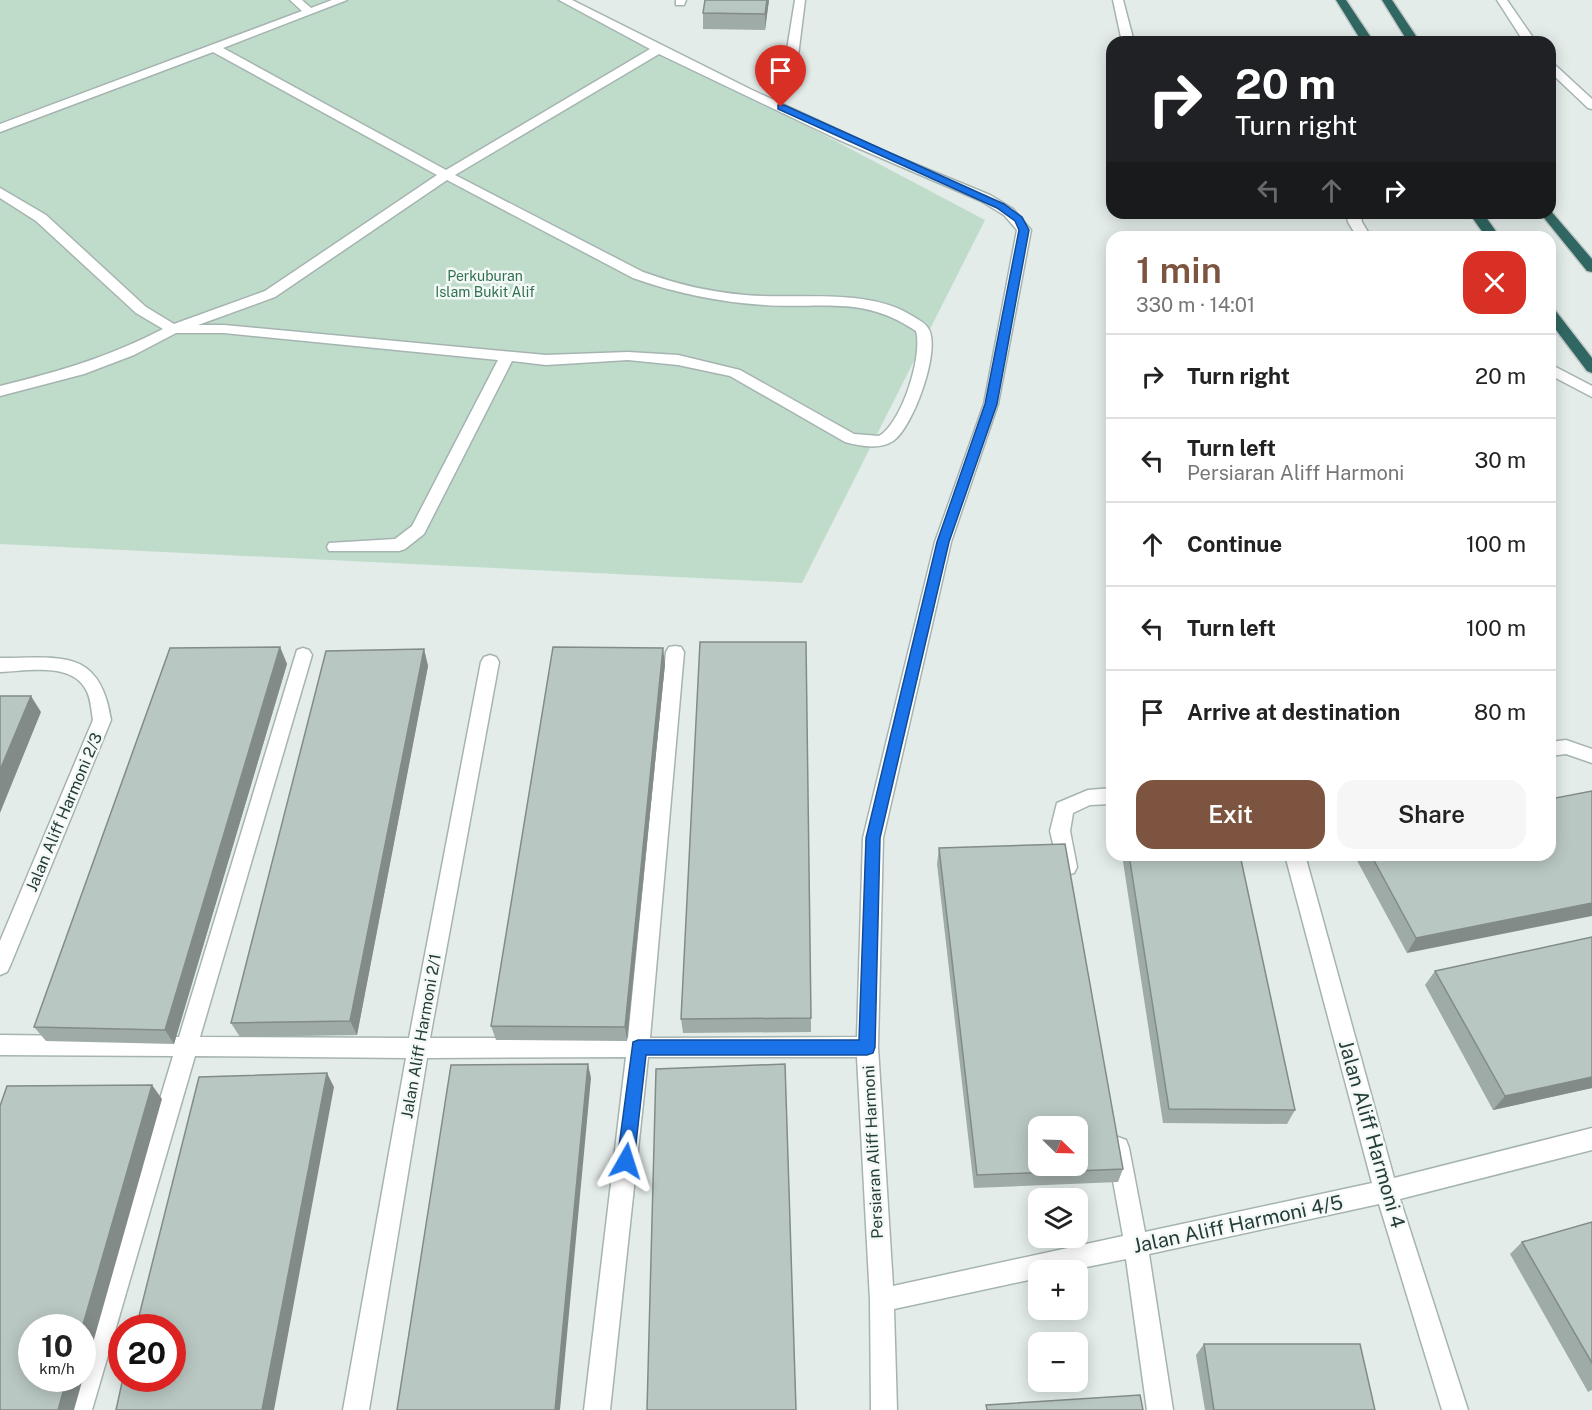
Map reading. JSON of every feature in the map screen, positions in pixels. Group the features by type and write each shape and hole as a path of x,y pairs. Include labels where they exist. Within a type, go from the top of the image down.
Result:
{"highway":[{"path":"1341,0 1364,36"},
{"path":"1386,0 1410,36"},
{"path":"1552,219 1592,268"},
{"path":"1556,321 1592,368"}],"street":[{"path":"295,0 310,12"},
{"path":"0,128 342,0"},
{"name":"Persiaran Aliff Harmoni","path":"564,0 657,50 1000,206 1019,219 1024,230 991,404 943,542 873,838 867,1047 882,1300 884,1410"},
{"path":"792,56 800,0"},
{"path":"1118,0 1127,36"},
{"path":"1502,0 1526,36"},
{"path":"0,192 41,218 141,310 173,329 224,329 546,360 628,356 678,360 735,373 850,438 871,442 887,438 898,429 917,379 925,345 922,329 905,315 881,305 848,302 781,302 693,293 664,285 638,274 446,175 214,48"},
{"path":"0,391 79,371 129,352 173,329 270,294 446,175 657,50"},
{"path":"1556,72 1592,105"},
{"path":"335,547 399,545 418,530 507,356"},
{"path":"1556,372 1592,392"},
{"path":"597,1410 638,1047 675,652"},
{"path":"79,1410 185,1046 303,655"},
{"name":"Jalan Aliff Harmoni 2/1","path":"356,1410 418,1048 490,662"},
{"name":"Jalan Aliff Harmoni 2/3","path":"0,665 72,666 87,674 96,687 101,702 102,720 0,966"},
{"path":"1556,748 1566,747 1592,756"},
{"path":"1071,888 1060,831 1064,808 1088,798 1106,796"},
{"name":"Jalan Aliff Harmoni 4","path":"1297,861 1386,1191 1455,1410"},
{"path":"0,1045 418,1048 867,1047"},
{"path":"1115,1131 1136,1246 1160,1410"},
{"name":"Jalan Aliff Harmoni 4/5","path":"882,1300 1386,1191 1592,1139"}],"green space":[{"name":"Perkuburan Islam Bukit Alif","path":"0,0 568,0 985,220 802,583 0,544"}],"building":[{"path":"705,0 767,0 765,14 703,13"},
{"path":"700,642 806,642 811,1018 681,1019"},
{"path":"280,647 165,1030 34,1027 170,648"},
{"path":"553,647 663,648 625,1027 491,1026"},
{"path":"424,649 350,1021 231,1023 326,651"},
{"path":"0,696 31,696 0,770"},
{"path":"1592,791 1592,903 1416,938 1374,861 1556,861 1556,798"},
{"path":"1065,844 1123,1169 1088,1170 1088,1116 1028,1116 1028,1173 977,1175 939,848"},
{"path":"1130,861 1241,861 1295,1110 1169,1109"},
{"path":"1592,937 1592,1077 1505,1096 1435,971"},
{"path":"588,1064 555,1410 397,1410 451,1065"},
{"path":"785,1064 796,1410 647,1410 656,1069"},
{"path":"327,1073 262,1410 116,1410 120,1392 186,1392 186,1314 140,1314 199,1077"},
{"path":"152,1085 86,1314 18,1314 18,1392 63,1392 58,1410 0,1410 0,1106 7,1086"},
{"path":"1592,1222 1592,1363 1522,1242"},
{"path":"1204,1344 1360,1344 1375,1410 1214,1410"},
{"path":"1140,1395 1143,1410 987,1410 986,1405"}],"route":[{"path":"626,1161 638,1047 867,1047 873,838 943,542 991,404 1024,230 1019,219 1000,206 781,107"}]}
